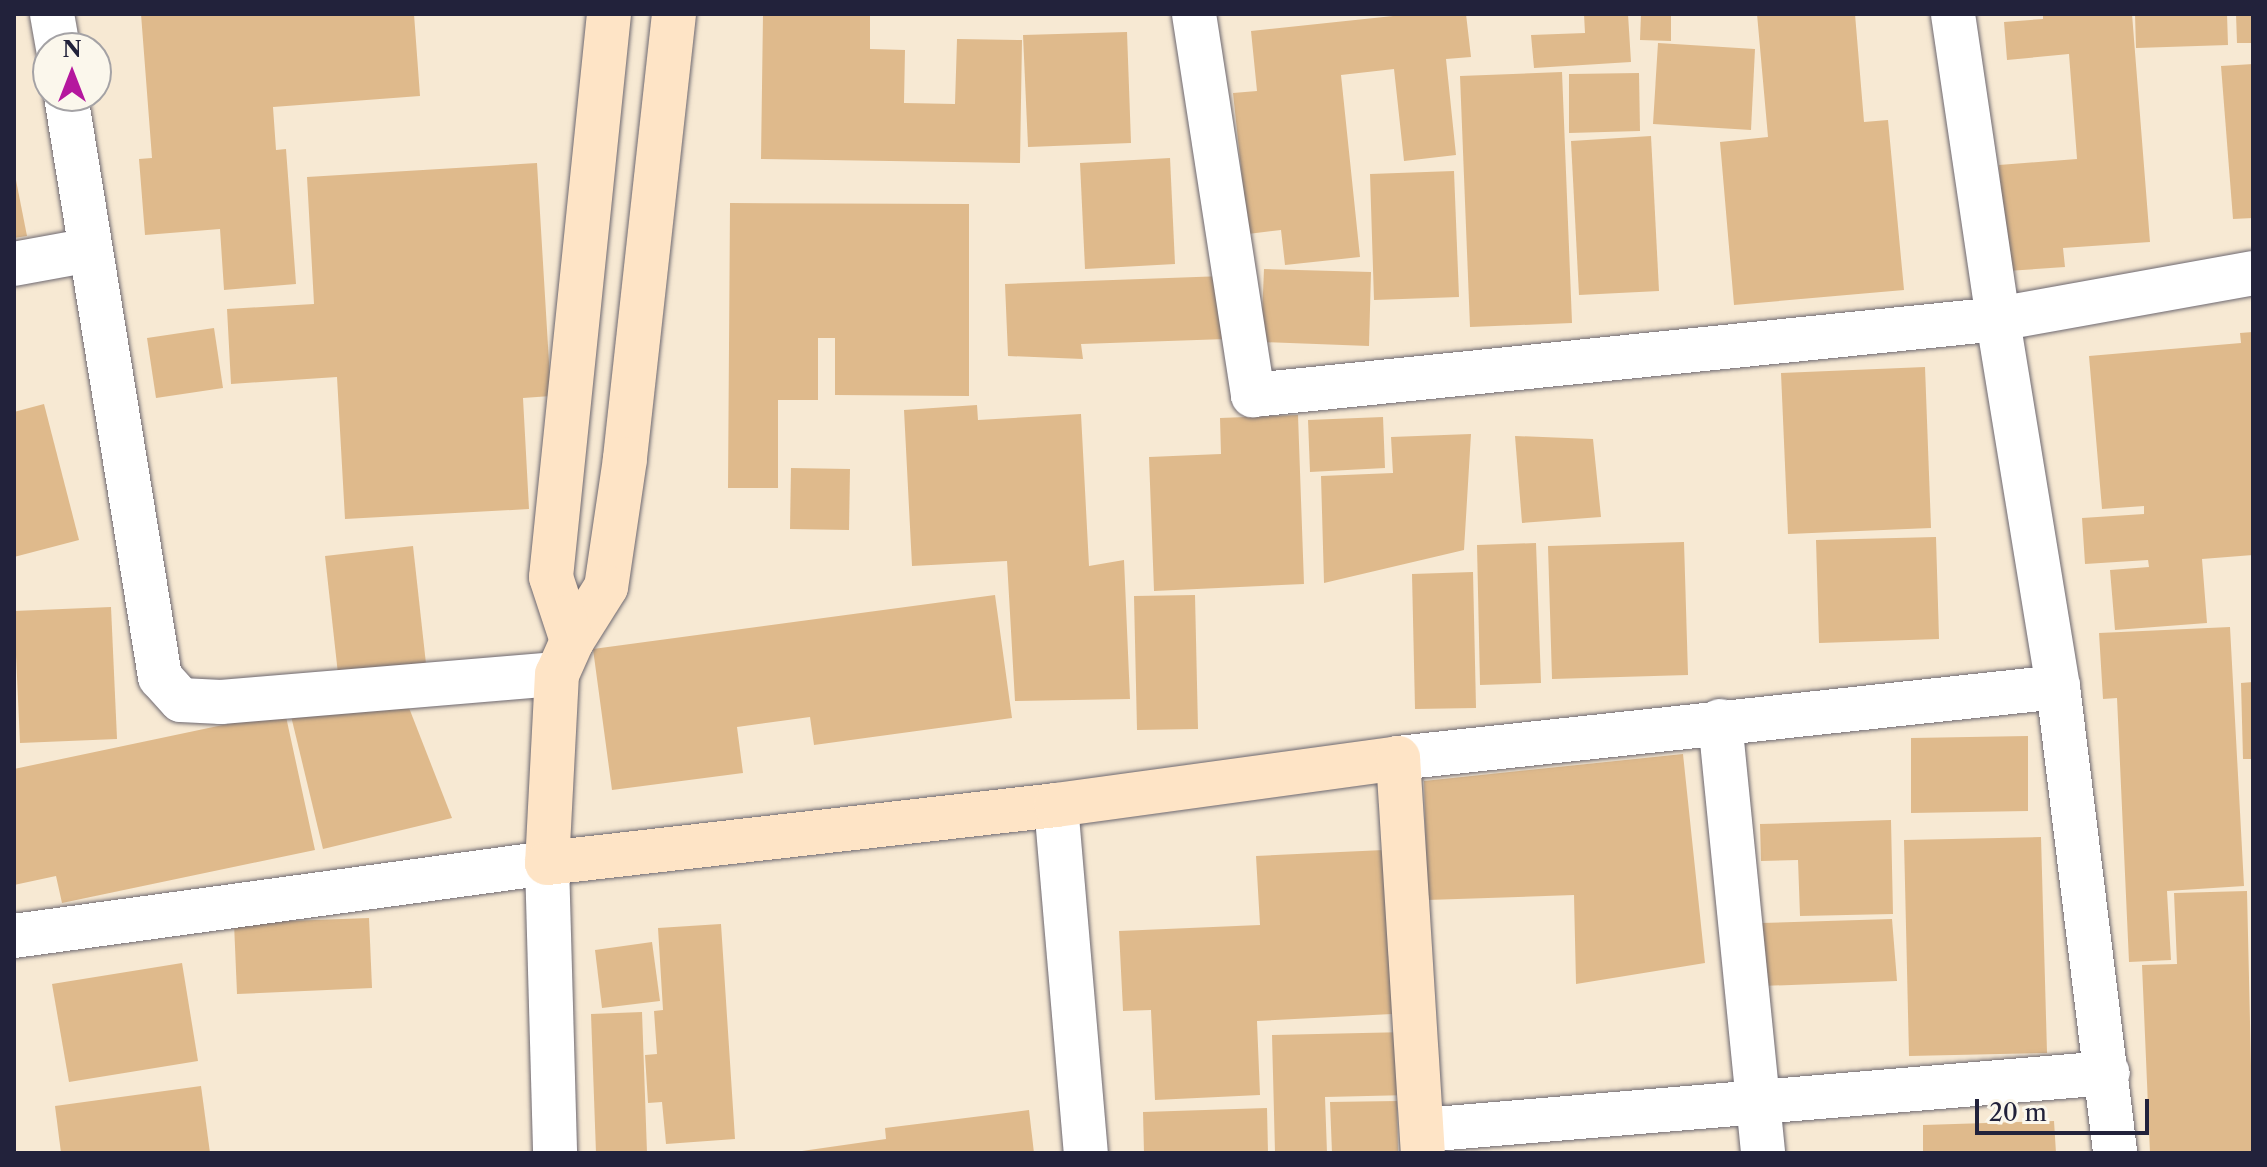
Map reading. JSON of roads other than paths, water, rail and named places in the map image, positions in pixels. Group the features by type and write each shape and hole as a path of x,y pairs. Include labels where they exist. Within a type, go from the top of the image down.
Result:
{"street":[{"path":"555,1153 547,863 565,658 551,577 609,14"},
{"path":"565,658 606,587 625,459 674,14"},
{"path":"1194,14 1253,395 1998,319 2253,273"},
{"path":"1953,14 1998,319 2058,687 2108,1073 2115,1153"},
{"path":"68,112 160,677 181,700 221,702 565,658"},
{"path":"14,264 90,250"},
{"path":"14,936 547,863 1056,805 1398,758 2058,687"},
{"path":"1720,721 1763,1153"},
{"path":"1398,758 1423,1142 1760,1102 2108,1073"},
{"path":"1056,805 1086,1153"}]}
